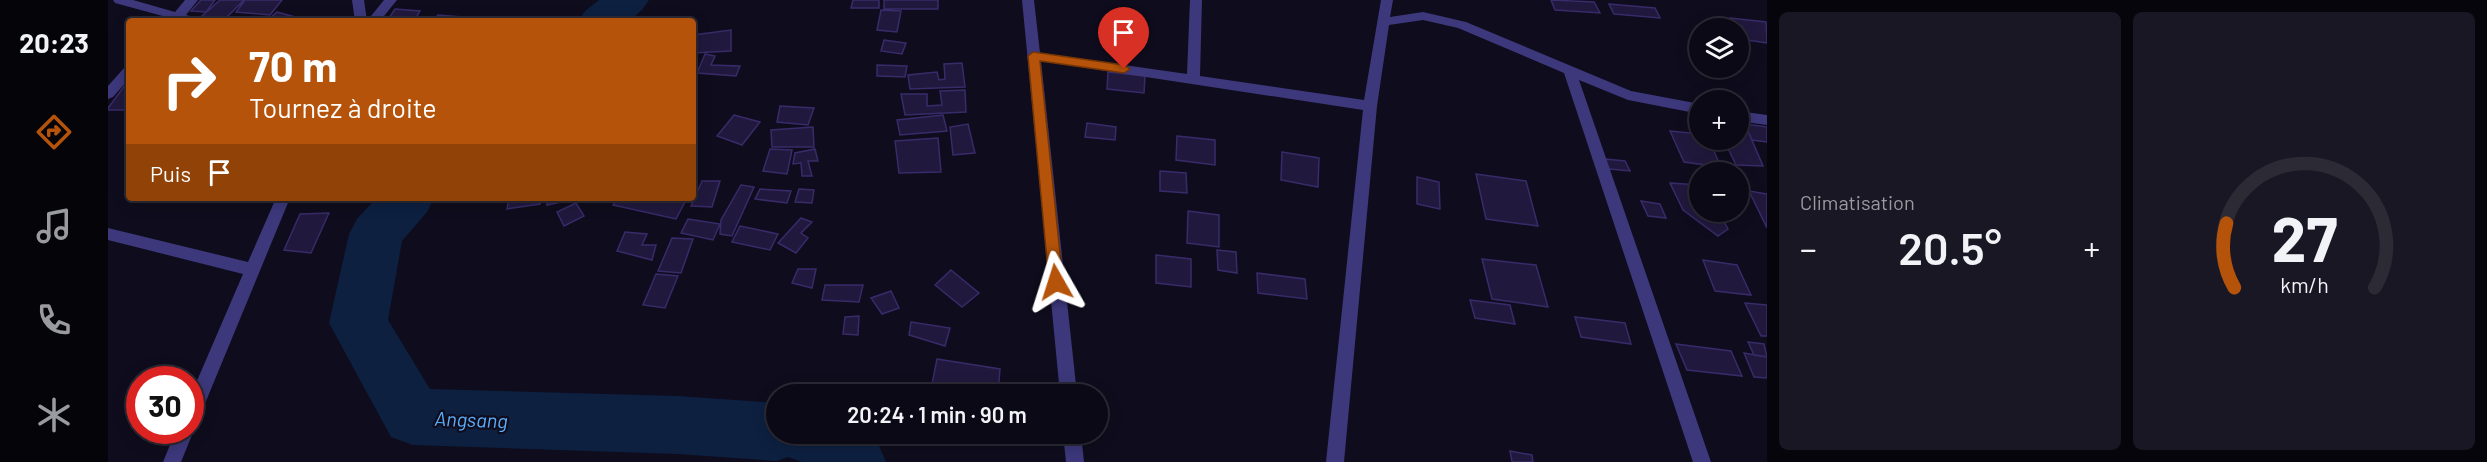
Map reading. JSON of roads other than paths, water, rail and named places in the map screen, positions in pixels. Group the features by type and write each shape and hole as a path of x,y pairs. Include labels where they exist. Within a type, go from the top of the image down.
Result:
{"street":[{"path":"119,0 173,18"},
{"path":"177,18 192,0"},
{"path":"358,0 361,18"},
{"path":"375,18 390,0"},
{"path":"1028,0 1067,384"},
{"path":"1193,79 1196,0"},
{"path":"1335,462 1370,106 1387,0"},
{"path":"1384,22 1423,16 1462,25 1628,95 1689,107"},
{"path":"1033,56 1370,106"},
{"path":"1570,71 1702,462"},
{"path":"108,94 126,74"},
{"path":"1749,118 1767,120"},
{"path":"204,385 282,201"},
{"path":"108,234 253,270"},
{"path":"172,462 179,444"},
{"path":"1073,444 1075,462"}],"waterway":[{"name":"Angsang","path":"605,18 627,0"},
{"name":"Angsang","path":"405,201 376,234 358,323 413,417 677,425 766,431"},
{"name":"Angsang","path":"833,444 854,462"}]}
